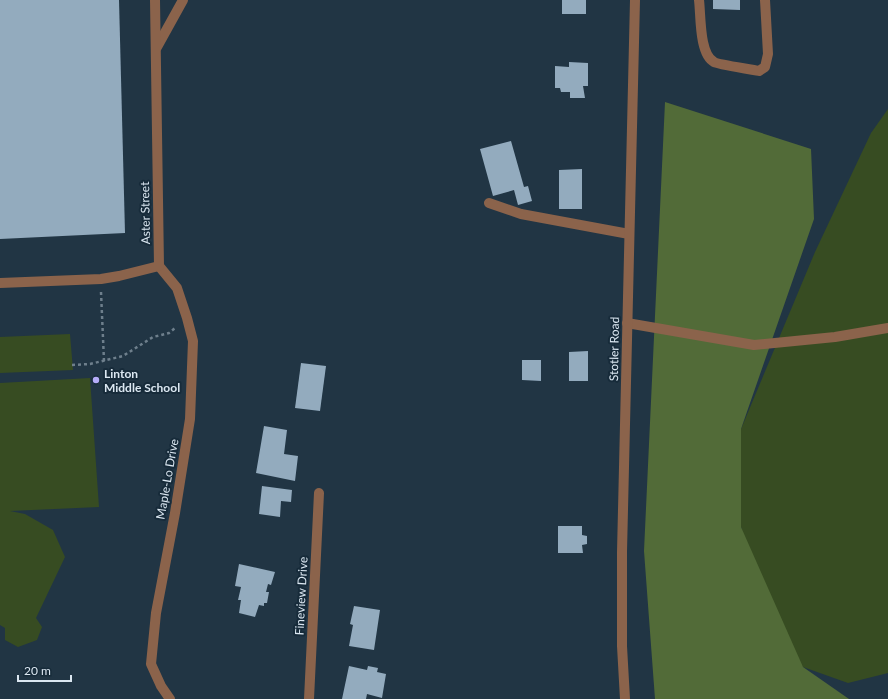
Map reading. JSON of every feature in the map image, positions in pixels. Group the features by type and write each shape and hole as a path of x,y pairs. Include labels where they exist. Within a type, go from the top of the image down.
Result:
{"street":[{"name":"Aster Street","path":"155,0 159,266"},
{"path":"156,48 183,0"},
{"name":"Stotler Road","path":"625,699 622,646 622,552 634,0"},
{"path":"699,0 703,40 707,55 714,62 759,71 765,67 768,54 765,0"},
{"path":"489,203 521,214 629,234"},
{"path":"0,283 101,279 159,266"},
{"name":"Maple-Lo Drive","path":"159,266 177,288 193,341 190,419 175,513 156,612 151,664 161,686 170,699"},
{"path":"627,323 754,345 835,338 888,328"},
{"name":"Fineview Drive","path":"309,699 319,493"}],"path":[{"path":"101,279 104,361"},
{"path":"72,365 90,364 123,356 153,337 169,333 187,318"}],"green space":[{"path":"665,102 811,149 814,219 741,429 741,527 803,667 849,699 655,699 644,551"},
{"path":"888,109 888,673 848,683 803,667 772,631 741,527 741,429 815,252 871,133"},
{"path":"70,334 73,370 0,373 0,337"},
{"path":"90,378 99,507 10,511 25,514 53,530 65,557 36,618 42,627 37,640 18,647 5,640 5,628 0,625 0,383"}],"building":[{"path":"0,0 119,0 125,233 0,239"},
{"path":"562,0 586,0 586,14 562,14"},
{"path":"713,0 740,0 740,10 713,9"},
{"path":"569,62 588,63 588,86 583,86 585,98 570,98 570,92 561,92 560,88 555,88 555,66 569,67"},
{"path":"511,141 524,187 528,186 532,201 518,205 514,190 493,196 480,149"},
{"path":"582,169 582,209 559,209 559,170"},
{"path":"588,351 588,381 569,381 569,352"},
{"path":"522,360 541,360 541,381 522,380"},
{"path":"301,363 326,366 320,411 295,408"},
{"path":"264,426 287,430 284,454 298,456 295,481 256,473"},
{"path":"262,486 292,490 291,502 281,501 280,517 259,514"},
{"path":"558,526 582,526 582,535 587,536 587,544 582,545 583,553 558,553"},
{"path":"239,564 275,572 271,585 268,584 266,592 269,592 267,603 264,603 264,606 259,605 255,617 239,613 241,600 238,600 241,587 235,586"},
{"path":"354,606 380,610 374,650 349,646 353,625 350,624"},
{"path":"349,666 367,670 368,666 378,668 377,672 386,674 382,698 367,694 366,699 342,699"}],"place":[{"name":"Linton Middle School","path":"96,380"}]}
